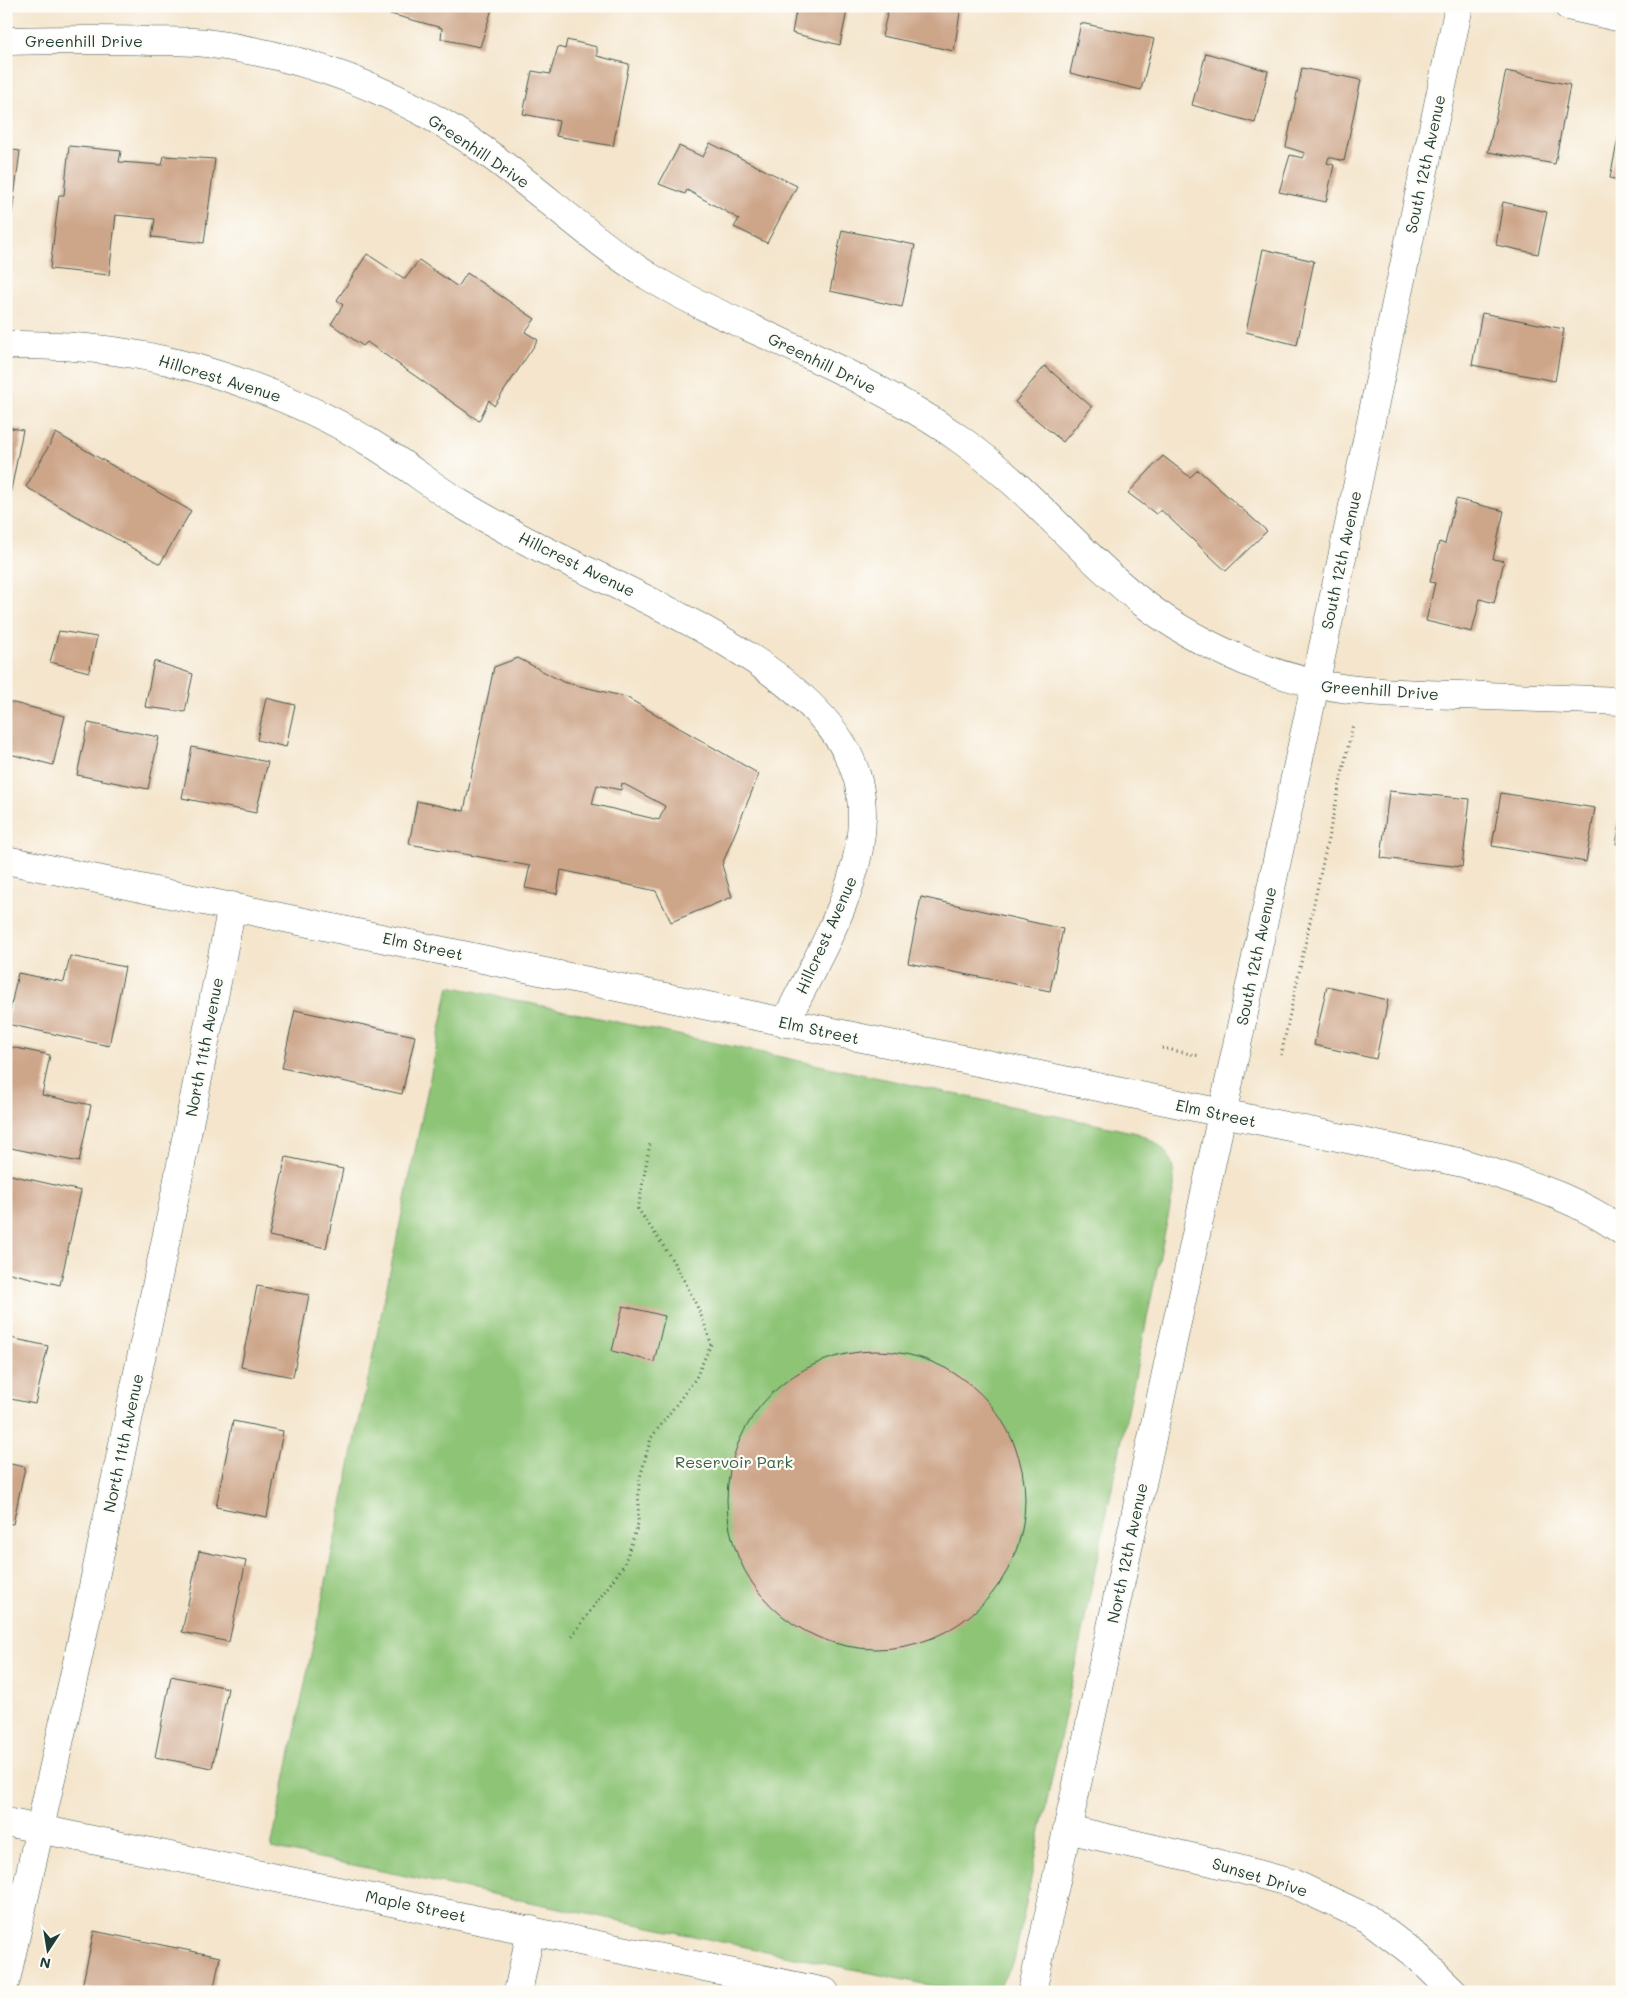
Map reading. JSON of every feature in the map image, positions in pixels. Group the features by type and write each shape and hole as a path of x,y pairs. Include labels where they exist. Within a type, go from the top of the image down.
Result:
{"street":[{"name":"South 12th Avenue","path":"1222,1114 1459,6"},
{"path":"1568,6 1622,18"},
{"name":"Greenhill Drive","path":"6,41 110,40 202,42 289,58 379,90 446,125 513,171 581,227 648,276 712,311 811,356 896,399 962,440 1038,504 1101,566 1143,603 1188,634 1248,663 1315,685 1368,692 1622,701"},
{"name":"Hillcrest Avenue","path":"6,345 63,344 141,354 221,376 291,401 364,439 456,501 521,538 659,604 746,656 806,700 834,732 849,756 856,776 861,807 858,858 844,902 786,1023"},
{"name":"Elm Street","path":"6,860 1463,1163 1552,1193 1596,1212 1622,1231"},
{"name":"North 11th Avenue","path":"6,1980 162,1253 232,906"},
{"name":"North 12th Avenue","path":"1032,1992 1222,1114"},
{"name":"Maple Street","path":"6,1822 825,1992"},
{"name":"Sunset Drive","path":"1067,1829 1208,1861 1292,1883 1367,1918 1418,1957 1454,1992"},
{"path":"518,1992 531,1930"}],"path":[{"path":"1281,1055 1354,718"},
{"path":"1162,1048 1201,1056"},
{"path":"572,1636 624,1565 638,1524 639,1481 651,1438 696,1378 711,1344 705,1324 675,1262 638,1209 650,1143"}],"green space":[{"name":"Reservoir Park","path":"449,986 1137,1133 1155,1142 1170,1160 1173,1168 1174,1188 1014,1961 1000,1985 992,1992 962,1992 271,1848"}],"building":[{"path":"380,6 493,6 480,47 441,39 442,28 379,11"},
{"path":"797,6 848,6 840,45 792,33"},
{"path":"889,6 961,6 954,51 882,36"},
{"path":"1081,23 1154,39 1141,90 1070,73"},
{"path":"567,40 597,47 597,56 629,64 613,146 556,136 559,121 523,114 532,71 550,74 558,47 565,49"},
{"path":"1206,53 1268,71 1255,123 1192,105"},
{"path":"1302,68 1361,80 1344,161 1329,157 1327,163 1334,165 1326,202 1279,192 1290,155 1303,158 1305,153 1286,147"},
{"path":"1506,71 1570,85 1555,164 1488,152"},
{"path":"1622,123 1622,181 1610,178"},
{"path":"710,143 797,186 767,243 734,227 739,219 687,190 685,194 659,184 679,146 703,157"},
{"path":"69,146 121,151 119,162 162,165 164,156 215,159 204,243 152,237 155,219 116,215 109,275 50,269 59,195 64,195"},
{"path":"6,149 20,151 12,214 6,214"},
{"path":"1503,202 1547,212 1538,254 1496,245"},
{"path":"842,230 915,245 902,307 830,291"},
{"path":"1263,249 1314,261 1297,345 1246,332"},
{"path":"367,254 405,279 419,260 458,287 467,273 535,319 525,332 538,340 494,406 489,400 479,421 367,342 363,346 331,324 343,305 337,300"},
{"path":"1482,313 1564,329 1555,381 1472,365"},
{"path":"1045,366 1092,407 1063,442 1015,402"},
{"path":"6,427 23,430 9,500 6,499"},
{"path":"56,433 191,511 160,564 26,487"},
{"path":"1163,456 1190,477 1198,470 1267,531 1226,571 1161,510 1156,514 1128,493"},
{"path":"1456,499 1504,511 1493,559 1504,561 1494,603 1480,599 1472,632 1426,621 1435,583 1430,582 1439,542 1445,544"},
{"path":"59,631 97,637 89,672 50,662"},
{"path":"518,658 563,682 626,697 759,774 722,865 732,897 671,922 656,891 561,870 557,894 525,888 530,866 409,844 417,801 464,811 494,667","holes":["622,783 665,806 659,820 592,804 597,785 621,790"]},
{"path":"154,661 193,674 185,712 145,707"},
{"path":"266,698 295,705 286,747 257,740"},
{"path":"6,701 65,716 53,765 6,753"},
{"path":"88,723 159,737 148,789 77,775"},
{"path":"192,747 268,762 256,813 182,798"},
{"path":"1389,791 1470,799 1462,867 1381,858"},
{"path":"1501,793 1595,808 1586,862 1492,846"},
{"path":"1622,818 1622,845 1616,844"},
{"path":"921,897 1063,929 1050,991 908,963"},
{"path":"70,956 125,967 109,1046 7,1024 18,973 64,982"},
{"path":"1327,986 1388,1000 1376,1059 1314,1045"},
{"path":"295,1010 415,1036 402,1094 282,1068"},
{"path":"6,1046 50,1055 42,1095 91,1105 79,1162 6,1147"},
{"path":"286,1157 343,1169 326,1248 269,1236"},
{"path":"6,1174 81,1191 60,1285 6,1272"},
{"path":"257,1286 309,1295 293,1377 241,1367"},
{"path":"623,1306 665,1316 654,1362 612,1351"},
{"path":"6,1337 48,1346 35,1404 6,1398"},
{"path":"876,1351 905,1354 933,1363 959,1376 981,1395 1000,1417 1013,1443 1022,1471 1025,1500 1022,1529 1013,1557 1000,1583 981,1605 959,1624 933,1637 905,1646 876,1649 847,1646 819,1637 793,1624 771,1605 752,1583 739,1557 730,1529 727,1500 730,1471 739,1443 752,1417 771,1395 793,1376 819,1363 847,1354"},
{"path":"233,1421 283,1431 267,1517 216,1507"},
{"path":"6,1463 25,1467 13,1524 6,1523"},
{"path":"199,1551 246,1561 229,1642 182,1632"},
{"path":"171,1676 228,1688 212,1768 155,1757"},
{"path":"94,1931 220,1957 213,1992 105,1992 82,1987"}]}
